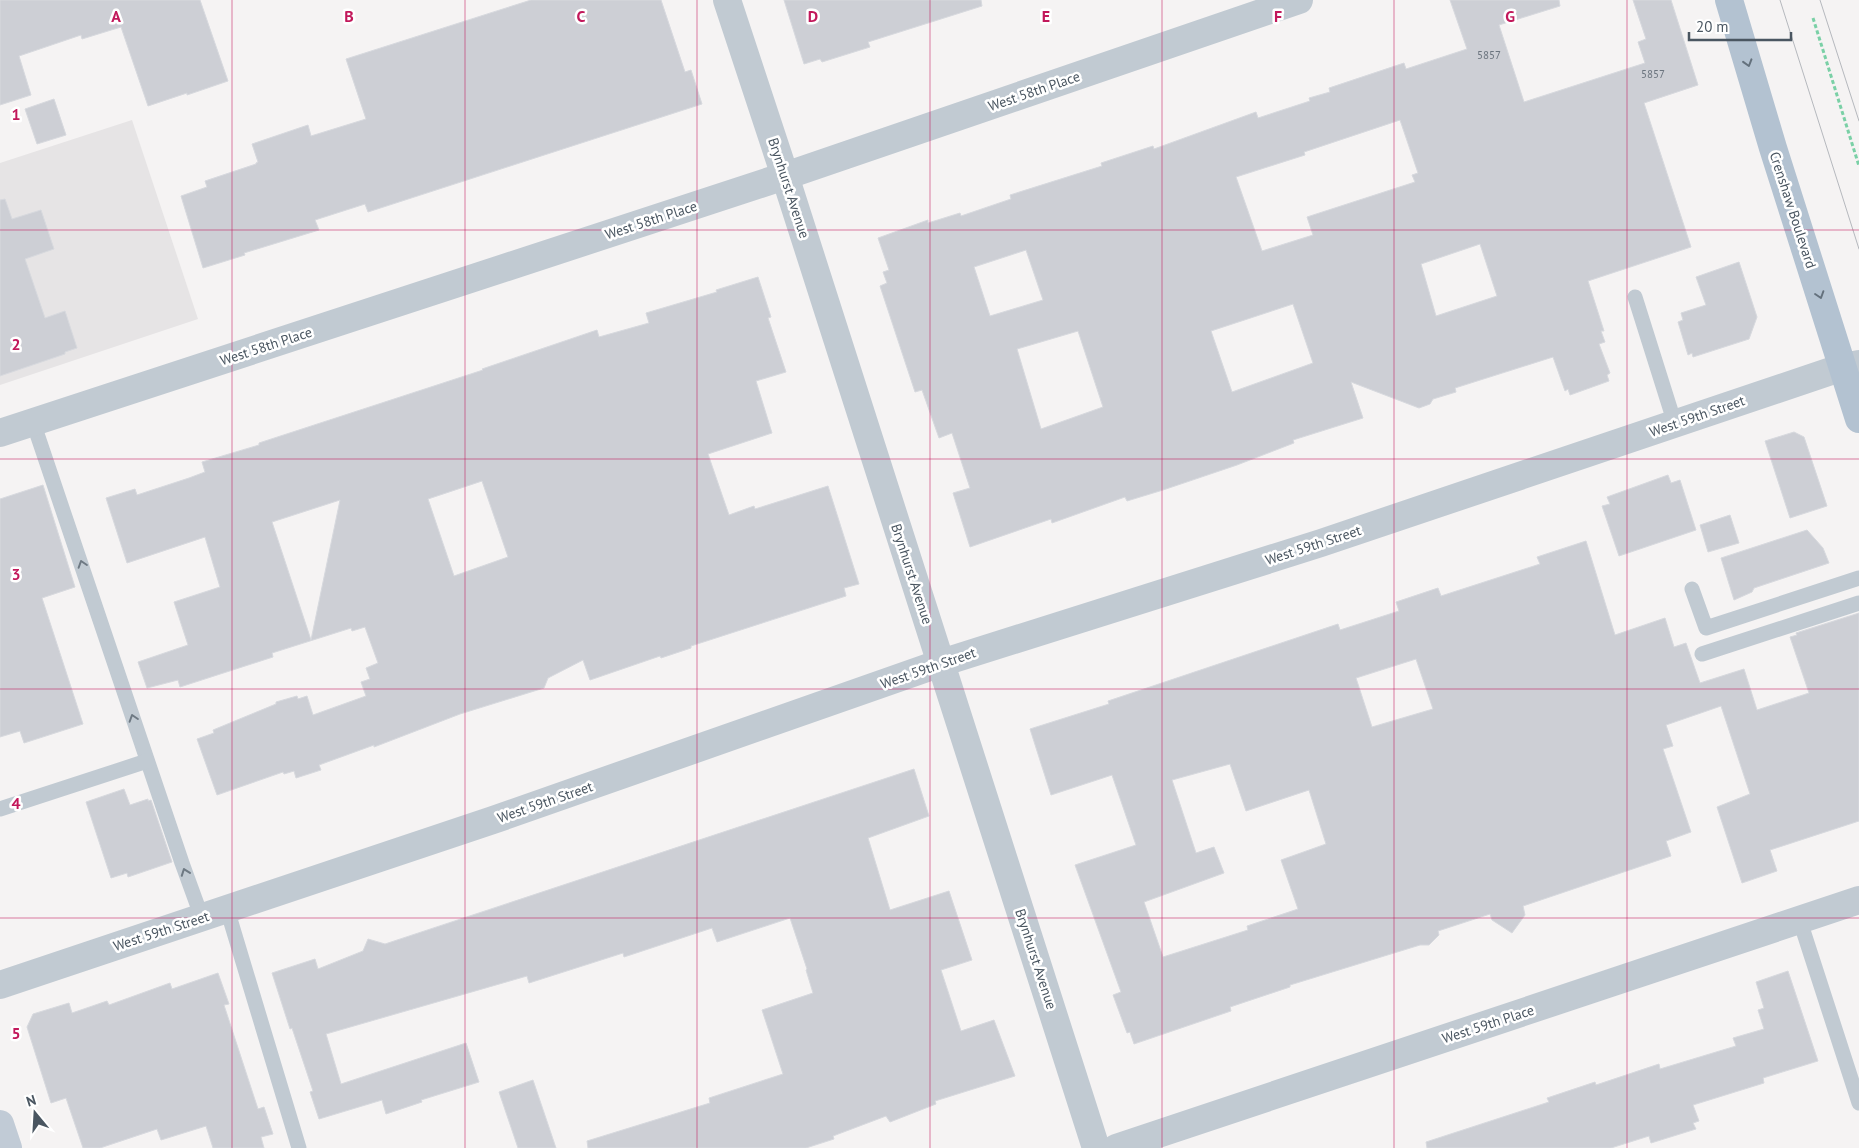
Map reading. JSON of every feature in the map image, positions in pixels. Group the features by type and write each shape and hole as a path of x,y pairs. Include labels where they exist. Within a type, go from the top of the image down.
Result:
{"main road":[{"name":"Crenshaw Boulevard","path":"1729,0 1773,148 1851,365 1859,419"},
{"path":"0,1124 8,1148"}],"street":[{"name":"Brynhurst Avenue","path":"727,0 1096,1148"},
{"name":"West 58th Place","path":"0,433 785,176 1299,0"},
{"name":"West 59th Street","path":"0,985 492,820 941,663 1321,543 1851,365"},
{"name":"West 59th Place","path":"1116,1148 1859,900"}],"lane":[{"path":"1635,297 1675,424"},
{"path":"33,422 147,761 214,913 299,1148"},
{"path":"1692,589 1706,628 1859,578"},
{"path":"1702,654 1859,603"},
{"path":"0,809 147,761"},
{"path":"1800,921 1859,1103"}],"path":[{"path":"1813,18 1859,166"}],"shaded area":[{"path":"132,120 198,319 0,385 0,163"}],"building":[{"path":"0,0 200,0 228,81 148,106 121,27 82,39 81,35 19,56 31,95 0,105"},
{"path":"531,0 661,0 685,72 691,70 702,104 368,212 365,204 315,220 319,230 203,268 181,196 207,187 205,181 256,164 258,162 252,144 308,125 311,136 366,119 346,59"},
{"path":"784,0 981,0 982,6 868,42 870,47 822,62 820,59 804,64"},
{"path":"1450,0 1559,0 1560,6 1499,25 1524,102 1645,63 1638,42 1646,39 1633,0 1671,0 1698,85 1644,103 1691,247 1588,281 1604,331 1601,331 1605,342 1599,344 1610,373 1607,375 1609,381 1570,395 1568,389 1565,391 1553,357 1455,388 1456,392 1433,399 1430,404 1419,408 1351,382 1363,418 1293,440 1294,443 1237,465 1163,490 1127,501 1125,497 1052,523 1051,519 970,547 953,493 970,488 952,433 939,438 922,390 915,392 880,286 887,283 883,272 889,270 878,238 928,220 928,223 960,213 961,216 1011,199 1010,195 1102,166 1101,163 1153,146 1154,149 1256,112 1258,118 1310,101 1309,98 1330,92 1329,88 1404,63 1406,69 1467,49","holes":["1400,120 1418,173 1412,175 1415,182 1307,217 1313,235 1262,251 1236,177 1305,155 1304,152","1480,244 1497,296 1436,316 1421,264","1026,250 1043,300 990,316 974,267","1293,304 1313,363 1232,392 1211,331","1078,331 1103,407 1041,429 1017,349"]},
{"path":"54,99 66,135 37,144 25,109"},
{"path":"5,199 12,219 41,210 54,249 25,259 45,318 65,311 77,348 65,352 65,354 0,376 0,200"},
{"path":"1739,262 1757,317 1749,339 1693,357 1692,353 1688,355 1678,322 1683,320 1681,313 1706,305 1696,277"},
{"path":"758,277 771,317 768,318 786,372 756,381 772,433 708,454 729,515 754,506 755,509 828,486 859,584 844,588 846,596 590,680 583,660 548,678 544,688 460,714 374,747 374,745 319,765 321,770 296,778 294,771 284,774 283,772 217,795 197,739 214,733 213,730 276,704 276,702 297,696 298,699 307,696 313,715 366,696 361,682 370,679 366,668 378,663 365,627 352,631 351,628 272,653 273,657 180,687 178,680 147,688 138,662 188,645 174,602 220,587 205,537 127,563 106,498 135,489 137,495 189,478 205,472 202,462 259,445 259,443 483,370 597,330 599,337 649,323 646,313 717,292 716,290","holes":["482,481 508,557 454,576 428,499","340,500 311,640 272,522"]},
{"path":"1794,432 1804,437 1827,506 1790,518 1765,441"},
{"path":"1668,475 1671,483 1680,480 1696,530 1619,556 1602,506 1610,504 1607,497"},
{"path":"43,485 75,587 42,598 83,724 24,743 20,731 0,737 0,499"},
{"path":"1730,515 1739,543 1708,552 1700,525"},
{"path":"1807,530 1823,548 1829,563 1754,588 1752,592 1734,600 1721,558"},
{"path":"1586,541 1615,635 1665,618 1674,647 1686,643 1700,683 1744,669 1757,710 1809,693 1790,637 1797,635 1796,633 1859,613 1859,821 1770,850 1777,871 1742,883 1717,807 1750,794 1721,706 1666,725 1673,746 1663,749 1691,832 1666,841 1671,856 1523,906 1525,915 1512,933 1492,920 1490,914 1438,931 1439,935 1429,945 1420,945 1290,985 1290,987 1230,1007 1231,1011 1134,1044 1130,1032 1127,1033 1113,995 1121,992 1075,865 1136,845 1112,775 1051,795 1030,729 1109,704 1108,701 1338,624 1340,630 1399,611 1396,602 1438,588 1441,596 1540,564 1537,557","holes":["1416,659 1433,709 1372,727 1356,678","1230,764 1246,811 1309,790 1326,844 1281,860 1298,909 1247,926 1248,930 1163,957 1144,902 1224,873 1214,847 1196,853 1172,780"]},
{"path":"914,769 929,816 868,838 890,910 949,891 972,960 941,970 961,1031 994,1020 1015,1076 935,1101 936,1104 890,1122 886,1116 833,1136 834,1139 806,1148 588,1148 587,1141 710,1103 709,1098 783,1074 762,1010 813,993 790,918 717,942 712,928 624,957 623,953 529,983 527,976 326,1034 341,1084 466,1043 479,1082 421,1100 422,1102 386,1114 382,1100 319,1119 310,1092 313,1091 272,973 315,959 318,969 363,951 368,939 385,944"},
{"path":"124,789 130,805 148,799 148,801 151,800 172,862 128,877 127,873 111,878 86,802"},
{"path":"1788,971 1818,1061 1763,1078 1764,1083 1693,1105 1699,1121 1693,1123 1696,1129 1651,1143 1649,1136 1611,1148 1427,1148 1426,1142 1549,1102 1547,1098 1595,1082 1596,1085 1659,1064 1660,1069 1736,1046 1733,1038 1764,1029 1758,1010 1764,1008 1756,982"},
{"path":"218,973 229,1004 224,1005 258,1109 264,1107 273,1134 261,1137 264,1148 213,1148 206,1126 161,1140 157,1129 100,1148 83,1148 66,1098 51,1103 27,1027 33,1014 69,1003 72,1013 107,1001 109,1005 170,983 172,989"},
{"path":"533,1080 556,1148 518,1148 499,1092"}],"tram line":[{"path":"1780,0 1859,249"},
{"path":"1820,0 1859,121"}]}
